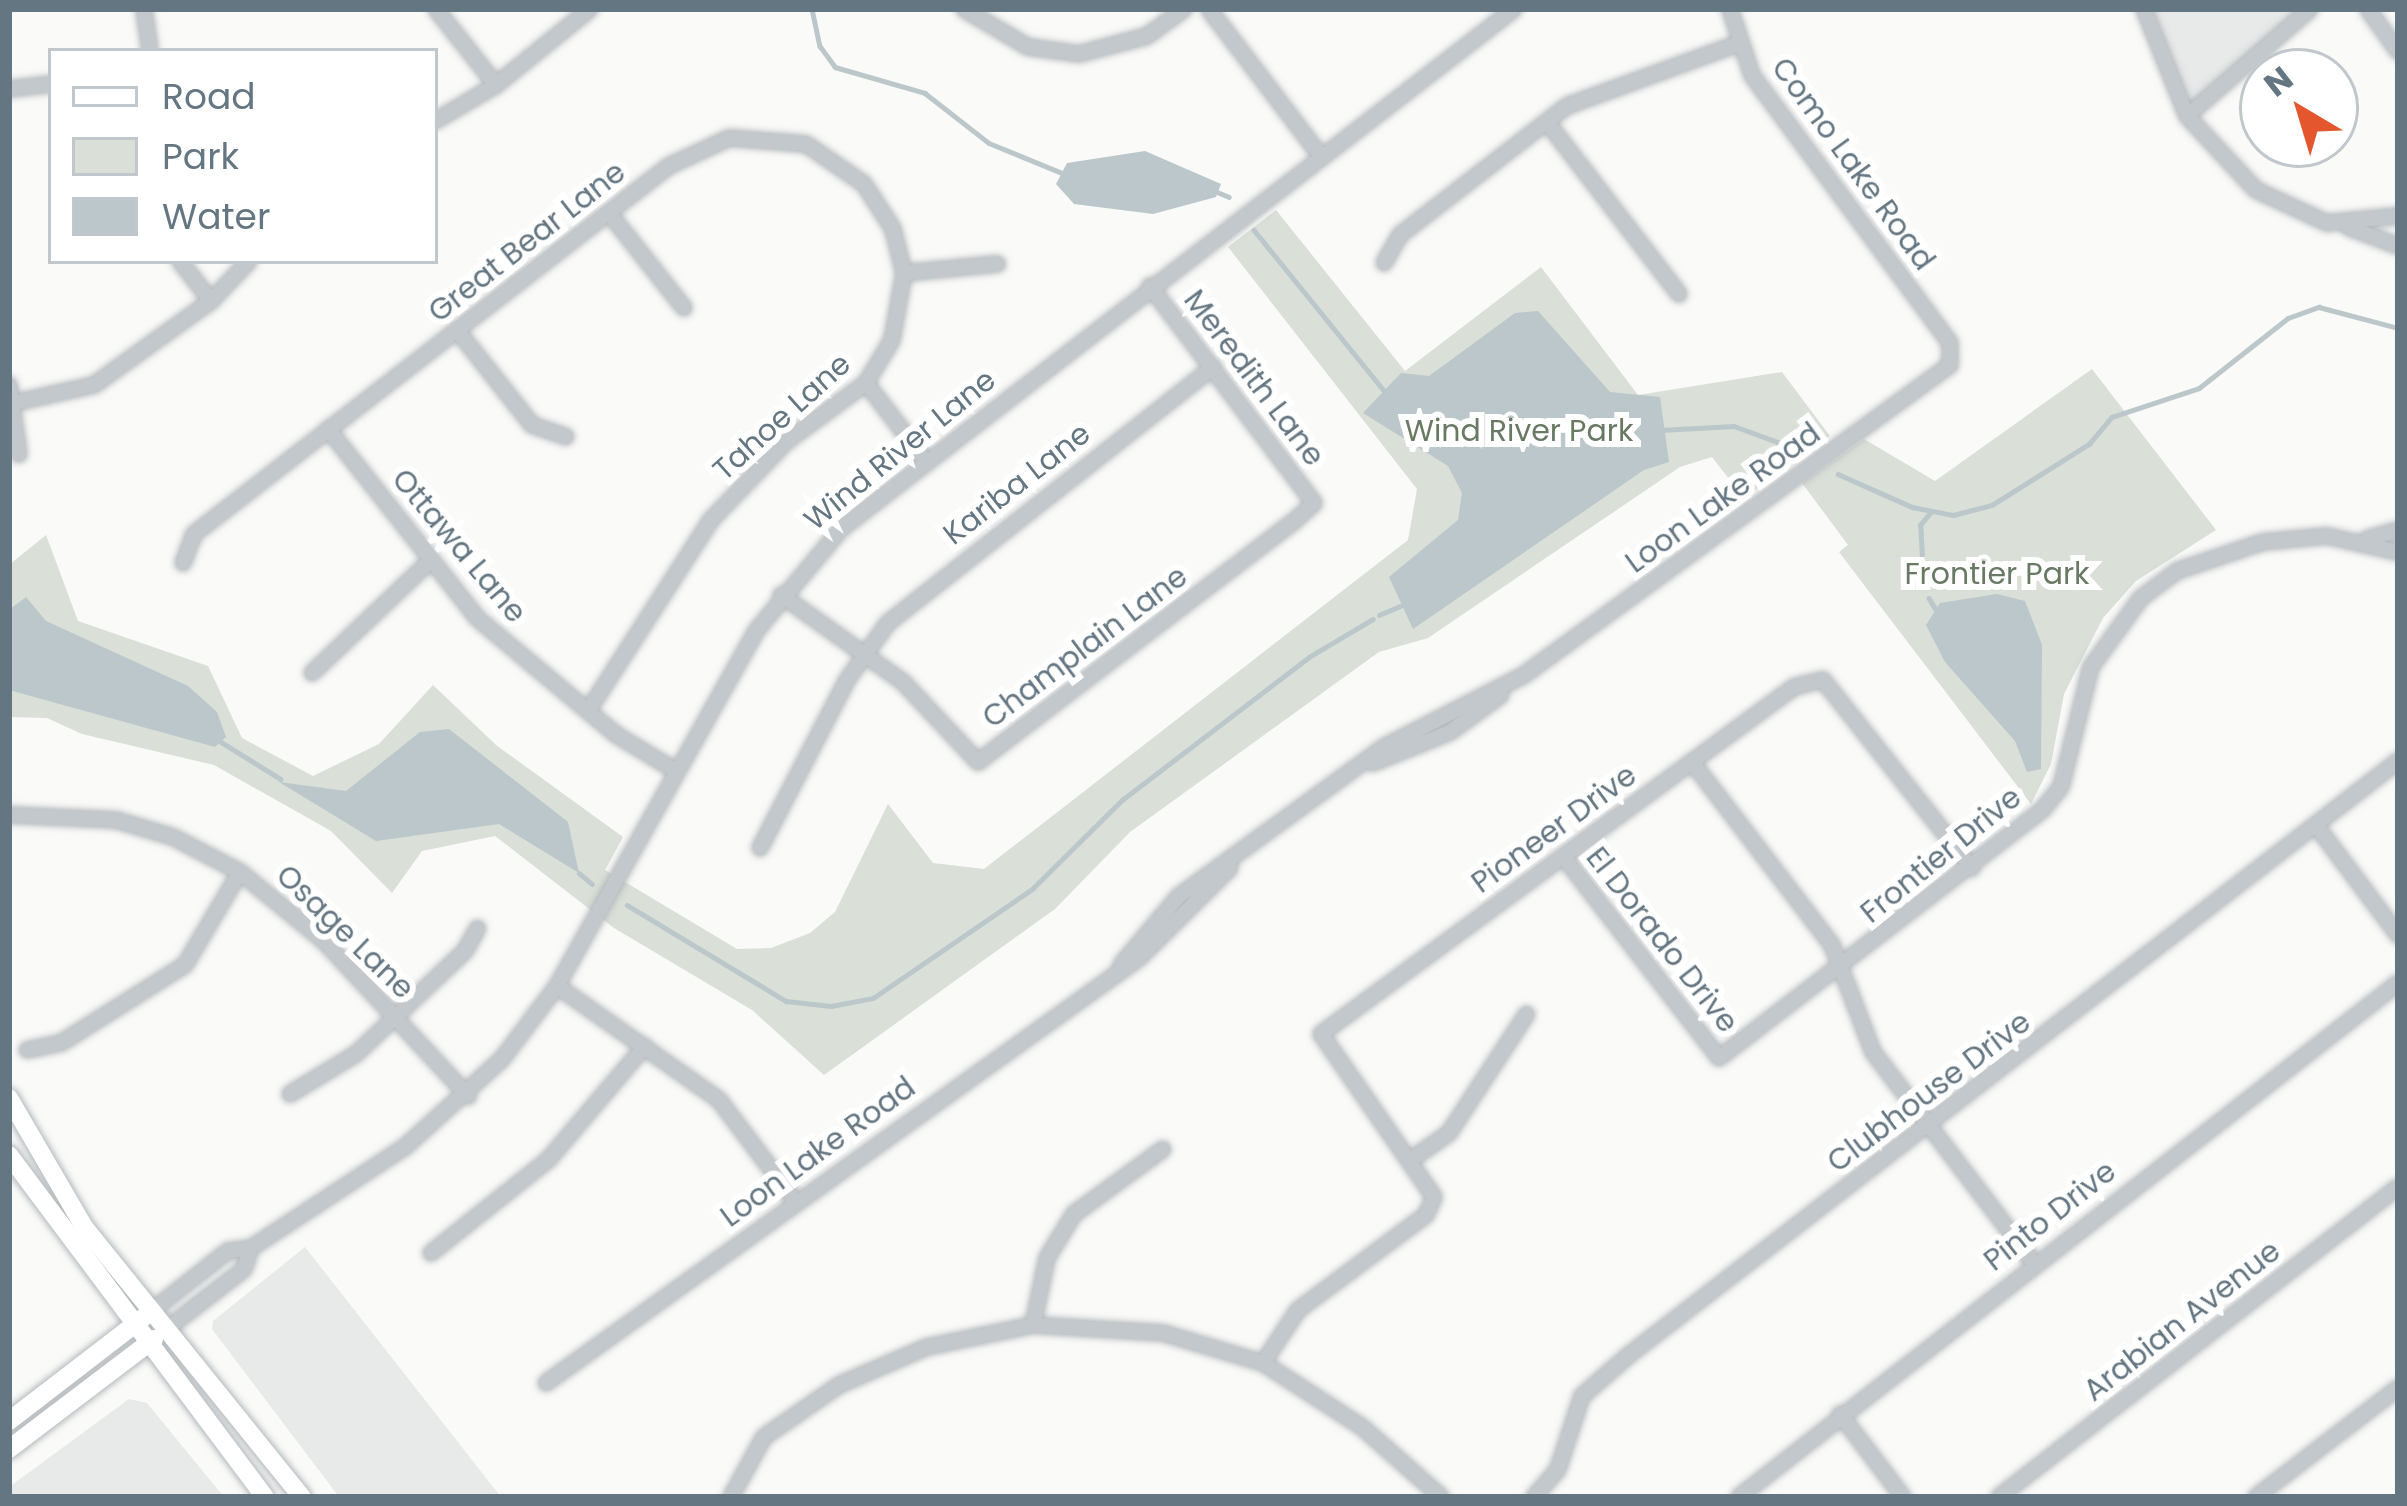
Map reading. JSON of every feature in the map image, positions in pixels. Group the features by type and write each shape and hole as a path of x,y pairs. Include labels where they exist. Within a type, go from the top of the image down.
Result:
{"main road":[{"path":"9,1098 52,1183 302,1497"},
{"path":"9,1154 266,1497"},
{"path":"9,1421 153,1310"},
{"path":"9,1449 168,1328"}],"street":[{"path":"144,9 150,48"},
{"path":"436,9 496,85"},
{"path":"438,119 496,85 590,9"},
{"path":"964,9 1028,46 1079,54 1147,36 1184,9"},
{"path":"1209,9 1319,154"},
{"name":"Wind River Lane","path":"153,1310 228,1251 251,1248 468,1096 557,986 781,596 841,529 1319,154 1514,9"},
{"name":"Como Lake Road","path":"1730,9 1737,44 1752,75 1950,343"},
{"path":"2144,9 2187,116 2256,190 2398,246"},
{"path":"2187,116 2310,9"},
{"path":"2368,9 2398,51"},
{"path":"1384,263 1400,235 1546,122 1589,95 1737,44"},
{"path":"9,89 48,84"},
{"path":"1546,122 1679,294"},
{"name":"Great Bear Lane","path":"182,563 194,534 698,148 729,138 785,139 827,154 864,184 892,229 904,273"},
{"path":"609,213 684,308"},
{"path":"2348,227 2398,216"},
{"path":"182,264 211,302"},
{"path":"10,403 94,385 211,302 245,264"},
{"path":"904,273 998,264"},
{"name":"Tahoe Lane","path":"588,711 711,520 788,441 866,383 899,320 904,273"},
{"name":"Meredith Lane","path":"1150,286 1314,503"},
{"path":"457,330 532,425 566,437"},
{"name":"Loon Lake Road","path":"546,1383 1121,965 1179,896 1242,856 1419,724 1507,686 1941,375 1954,355 1950,343"},
{"name":"Kariba Lane","path":"760,848 863,654 922,591 1213,367"},
{"path":"866,383 925,460"},
{"path":"9,385 20,454"},
{"name":"Ottawa Lane","path":"328,429 477,618 588,711 676,772"},
{"name":"Champlain Lane","path":"781,596 903,682 978,762 1314,503"},
{"name":"Frontier Drive","path":"2367,539 2398,530"},
{"name":"Frontier Drive","path":"1719,1058 1972,868 2061,787 2091,667 2141,598 2222,550 2327,536 2367,539 2398,551"},
{"path":"311,673 429,562"},
{"name":"Pioneer Drive","path":"1409,1161 1321,1034 1794,687 1823,680 1972,868"},
{"path":"1692,761 1832,946 1860,1032 2033,1262"},
{"name":"Clubhouse Drive","path":"1534,1497 1558,1468 1582,1396 2318,828 2398,761"},
{"name":"Osage Lane","path":"9,815 116,820 173,837 240,872 324,940 468,1096"},
{"path":"2318,828 2398,935"},
{"name":"El Dorado Drive","path":"1563,856 1719,1058"},
{"path":"28,1051 61,1043 185,965 240,872"},
{"path":"290,1094 356,1054 465,951 478,928"},
{"name":"Pinto Drive","path":"1739,1497 2033,1262 2398,983"},
{"path":"557,986 719,1100 796,1202"},
{"path":"1263,1363 1298,1310 1426,1215 1434,1197 1409,1161 1449,1133 1527,1014"},
{"path":"430,1253 549,1159 645,1046"},
{"path":"1033,1325 1047,1258 1074,1214 1162,1149"},
{"name":"Arabian Avenue","path":"1999,1497 2398,1187"},
{"name":"Wind River Lane","path":"168,1328 244,1269 251,1248"},
{"path":"730,1497 764,1437 839,1385 927,1347 1033,1325 1163,1333 1263,1363 1362,1426 1441,1497"},
{"path":"2256,1497 2398,1388"},
{"path":"1840,1414 1904,1497"}],"shaded area":[{"path":"2144,9 2310,9 2265,48 2239,48 2239,71 2187,116"},
{"path":"305,1247 501,1497 339,1497 212,1329 213,1321"},
{"path":"129,1399 147,1403 224,1497 9,1497 9,1487"}],"green space":[{"name":"Wind River Park","path":"1276,210 1405,371 1541,267 1638,395 1782,372 1830,436 1744,498 1712,457 1680,467 1428,638 1379,652 1130,832 1055,909 824,1075 752,1010 614,928 495,836 422,851 392,893 331,831 214,765 82,734 47,718 9,717 9,565 46,535 78,621 208,666 242,738 313,776 379,744 433,685 496,745 623,837 605,870 737,949 771,948 810,933 835,912 888,804 933,863 984,869 1408,540 1417,489 1228,247"},
{"name":"Frontier Park","path":"2092,369 2216,530 2136,581 2103,618 2064,694 2051,764 2031,804 1839,552 1848,545 1802,483 1864,439 1935,481"}],"water":[{"path":"1145,151 1221,184 1216,197 1153,214 1074,204 1056,184 1067,163"},
{"path":"1538,311 1610,392 1660,397 1669,462 1644,470 1413,629 1389,577 1458,520 1462,493 1448,466 1363,413 1401,373 1429,376 1515,313"},
{"path":"1997,594 2025,601 2042,645 2041,769 2027,772 2015,741 1945,662 1926,625 1940,603"},
{"path":"26,597 46,621 188,686 217,712 226,737 215,747 9,690 9,610"},
{"path":"449,729 568,822 579,873 499,824 376,841 279,782 346,791 420,732"}],"waterway":[{"path":"812,9 820,46 835,67 925,93 989,143 1062,173"},
{"path":"1215,191 1229,197"},
{"path":"1254,230 1386,393"},
{"path":"1838,474 1912,507 1953,515 1992,505 2089,444 2112,417 2199,388 2288,318 2319,307 2398,328"},
{"path":"1660,430 1734,426 1797,449"},
{"path":"1922,558 1920,525 1930,513"},
{"path":"1929,598 1935,608"},
{"path":"1379,615 1407,603"},
{"path":"627,905 786,1001 831,1006 873,998 1032,889 1122,800 1309,657 1373,619"},
{"path":"221,742 281,779"},
{"path":"579,873 592,884"}]}
